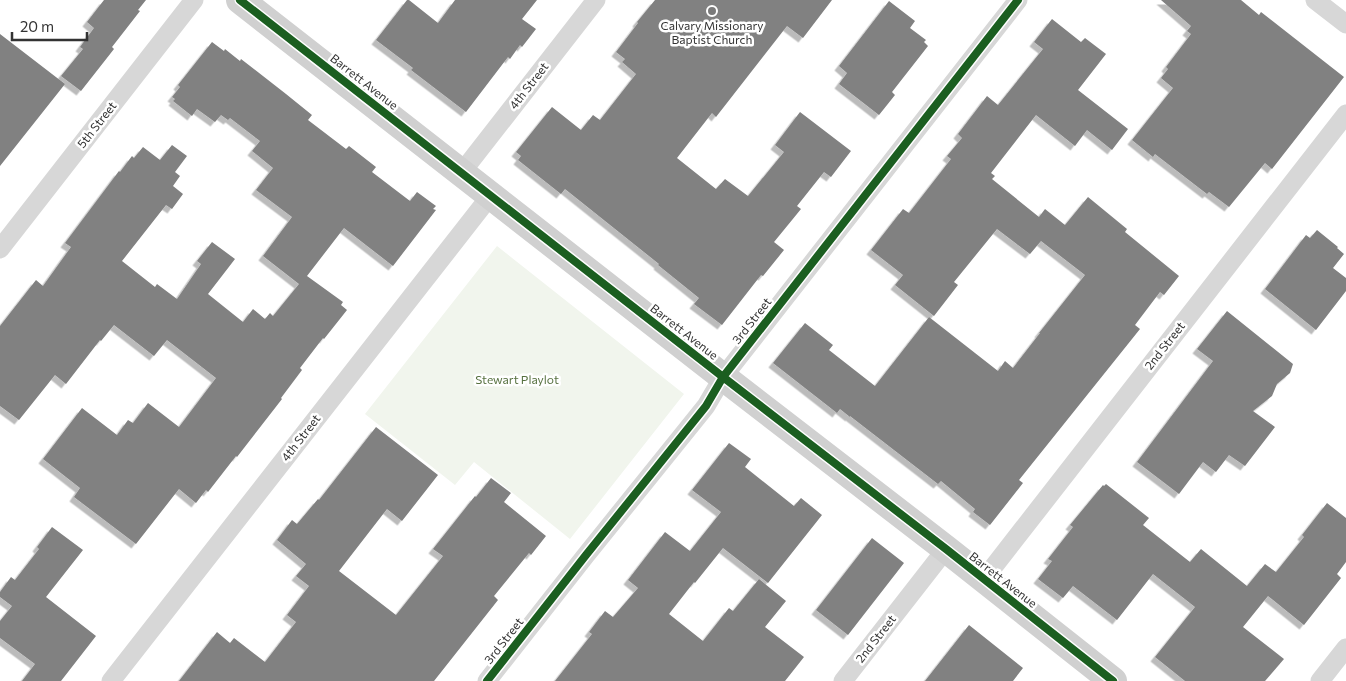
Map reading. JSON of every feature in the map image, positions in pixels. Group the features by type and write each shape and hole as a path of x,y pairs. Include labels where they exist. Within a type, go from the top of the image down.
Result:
{"main road":[{"name":"Barrett Avenue","path":"240,0 1113,681"}],"street":[{"name":"5th Street","path":"0,249 194,0"},
{"name":"4th Street","path":"462,172 596,0"},
{"name":"3rd Street","path":"487,681 706,406 723,377 1018,0"},
{"path":"1315,0 1346,24"},
{"name":"2nd Street","path":"984,579 1346,114"},
{"name":"4th Street","path":"111,681 491,195"},
{"name":"2nd Street","path":"843,681 946,550"},
{"path":"1320,681 1346,648"}],"green space":[{"name":"Stewart Playlot","path":"497,246 684,394 570,539 474,462 455,485 365,414"}],"building":[{"path":"104,0 146,0 138,10 140,11 112,47 114,49 81,91 61,76 83,49 80,47 94,28 87,22"},
{"path":"407,0 438,23 455,0 537,0 522,19 536,29 522,47 520,45 510,59 508,57 466,112 411,70 413,68 376,40"},
{"path":"655,0 832,0 803,38 787,26 716,117 712,113 677,158 716,189 725,179 748,196 784,152 775,145 800,112 851,151 831,177 824,172 797,206 801,209 774,242 784,250 763,276 761,275 722,325 694,304 699,298 659,264 565,189 561,194 518,160 521,156 516,152 552,107 581,130 593,115 600,120 636,74 622,62 625,59 616,52"},
{"path":"1161,0 1241,0 1259,15 1261,12 1344,77 1272,169 1265,163 1229,207 1209,192 1207,194 1155,154 1153,157 1132,140 1173,88 1161,78 1168,69 1166,67 1191,34 1187,31 1191,26"},
{"path":"889,1 915,21 910,28 926,40 924,42 928,46 892,92 895,95 879,115 839,84 847,73 839,66"},
{"path":"1052,19 1081,42 1085,38 1106,54 1078,90 1128,129 1112,150 1087,130 1075,146 1036,115 991,173 995,176 992,179 1039,217 1045,209 1065,225 1088,197 1127,229 1125,232 1179,276 1164,295 1160,292 1135,325 1140,329 1019,480 1023,483 990,525 973,512 975,509 941,481 938,484 850,416 840,409 837,413 773,363 805,323 833,345 829,350 875,386 929,317 998,371 1005,361 1013,368 1085,275 1041,241 1030,254 997,229 954,282 958,285 934,316 895,285 903,275 871,250 903,209 909,213 951,159 947,156 962,138 958,134 987,96 998,105 1043,49 1034,42"},
{"path":"0,34 65,84 0,166"},
{"path":"212,42 224,51 225,49 240,61 241,59 286,94 312,115 308,120 346,149 349,146 376,167 372,172 410,201 417,192 436,206 433,209 436,210 393,266 344,228 307,276 343,302 341,305 347,310 300,368 302,370 282,399 208,492 206,490 196,503 179,489 136,544 74,497 80,488 43,459 82,408 117,435 128,420 133,423 148,403 179,427 216,378 167,340 154,356 114,325 66,384 55,375 19,420 0,406 0,326 36,280 43,286 71,247 65,243 119,171 143,147 160,160 172,145 187,156 175,172 180,176 173,186 183,194 172,209 166,205 122,261 155,287 157,284 177,299 201,264 197,261 212,242 235,259 208,294 243,322 253,309 265,319 270,313 273,316 299,284 263,256 292,217 256,190 273,168 252,151 260,141 230,118 228,120 221,115 215,122 197,109 192,116 173,101 175,99 172,97 180,87 178,85"},
{"path":"1317,230 1344,254 1333,268 1346,278 1346,291 1316,330 1265,289 1306,235 1310,238"},
{"path":"1227,311 1293,364 1290,373 1277,384 1272,396 1253,411 1275,427 1245,466 1229,455 1216,472 1203,462 1179,494 1137,462 1213,361 1197,349"},
{"path":"376,427 438,475 402,521 387,509 339,571 396,615 443,556 433,549 491,478 511,493 504,502 546,536 531,555 529,553 494,596 498,600 434,681 179,681 217,632 230,643 234,638 265,662 296,622 287,615 309,586 296,576 306,564 277,540 292,520 297,524 319,500"},
{"path":"729,443 751,459 745,467 794,506 801,498 822,515 768,583 723,548 669,614 703,641 729,608 733,611 759,579 786,601 765,627 804,657 785,681 555,681 592,634 589,632 605,611 613,617 638,588 628,580 665,532 690,551 721,512 692,490"},
{"path":"1106,484 1149,518 1143,525 1190,562 1201,549 1247,586 1265,564 1276,572 1304,537 1302,535 1327,503 1346,518 1346,562 1337,574 1341,578 1304,625 1268,596 1243,627 1284,659 1265,681 1185,681 1155,657 1195,607 1153,574 1117,620 1073,586 1063,598 1038,579 1052,561 1048,559 1073,527 1070,525 1103,485"},
{"path":"52,527 83,550 46,597 96,636 61,681 22,681 35,664 0,638 0,621 12,606 0,597 0,592 11,577 15,580 39,549 37,547"},
{"path":"872,538 904,563 848,635 816,610"},
{"path":"969,625 1023,668 1013,681 925,681"}],"cycle path":[{"path":"240,0 1113,681"},
{"path":"487,681 706,406 723,377 1018,0"}],"place":[{"name":"Calvary Missionary Baptist Church","path":"712,11"}]}
